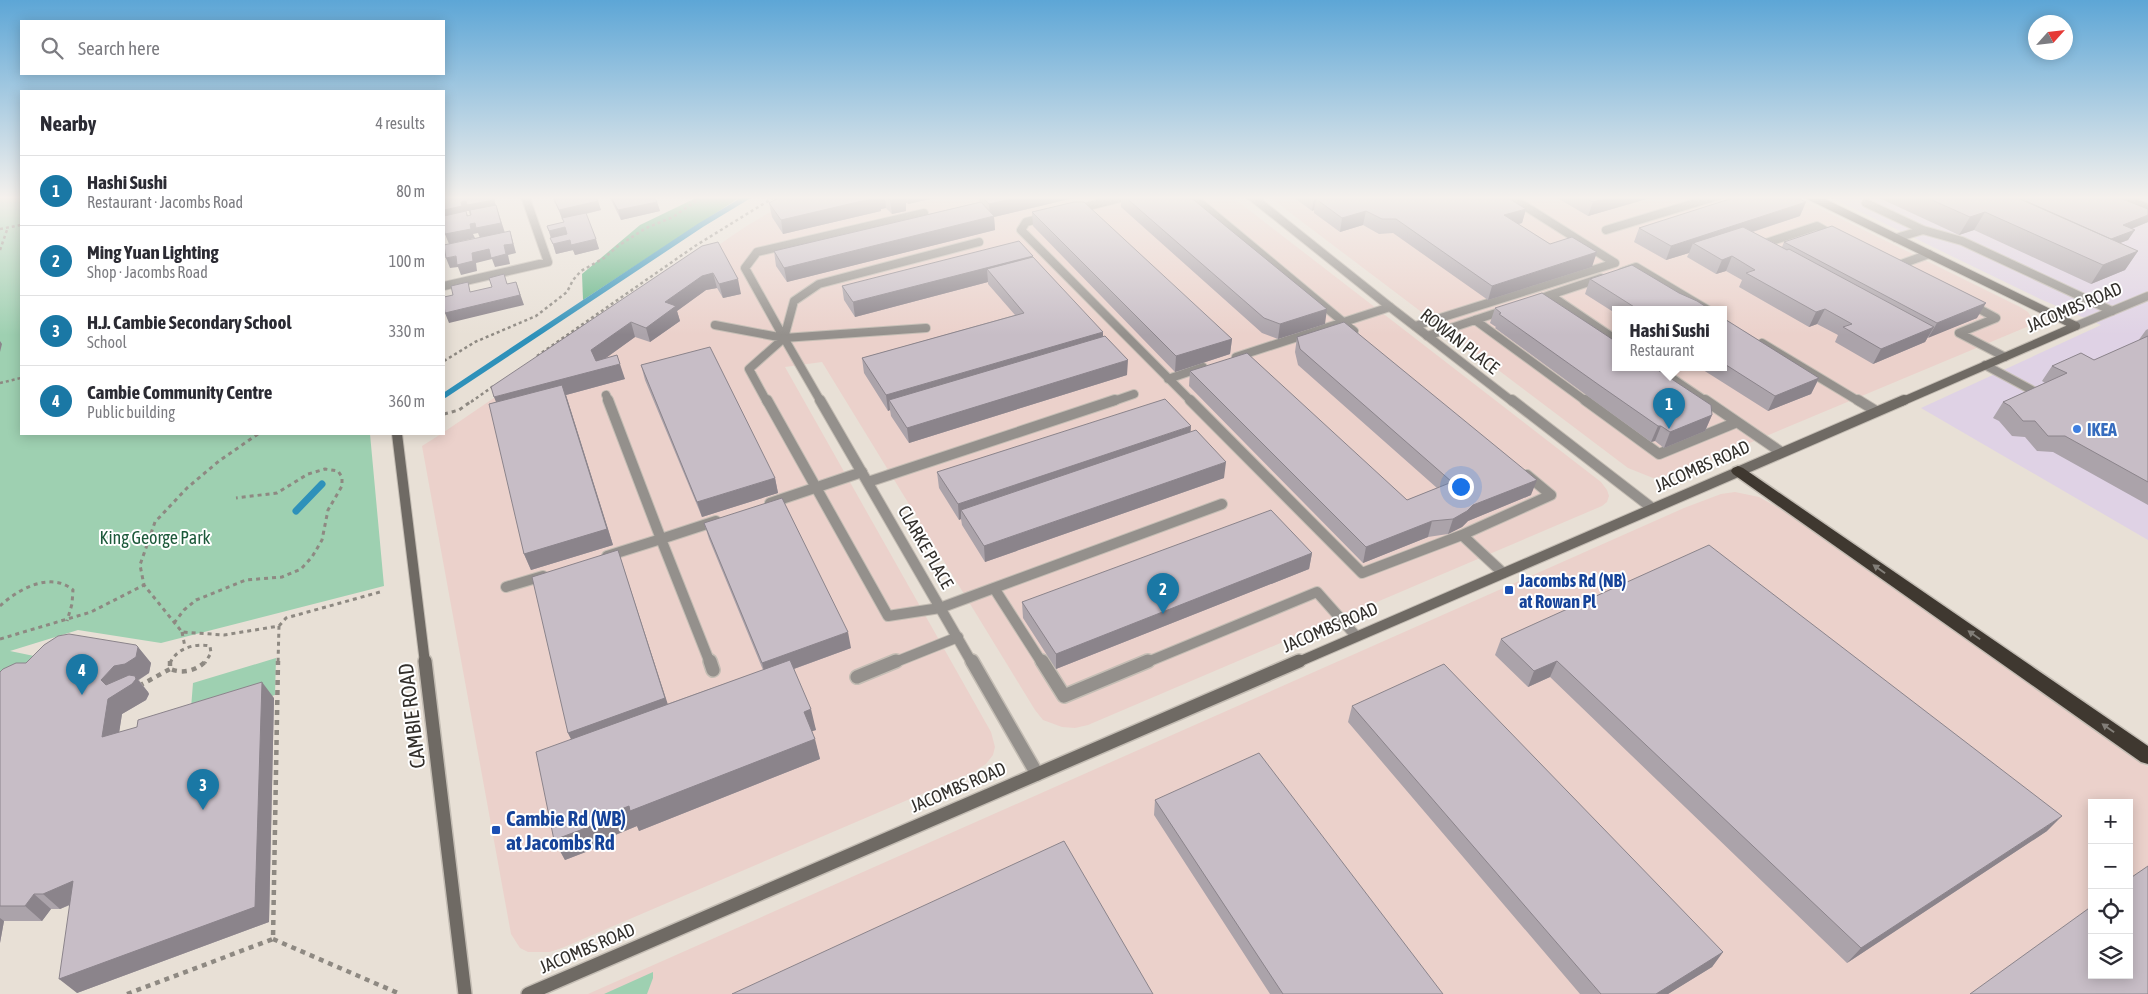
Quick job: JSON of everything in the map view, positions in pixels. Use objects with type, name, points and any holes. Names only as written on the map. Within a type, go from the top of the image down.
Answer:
[{"type":"highway","points":[[1738,471],[2148,756]]},
{"type":"street","points":[[445,286],[548,262],[541,242]]},
{"type":"street","name":"CLARKE PLACE","points":[[798,242],[757,252],[745,268],[1037,774]]},
{"type":"street","points":[[978,242],[818,284],[794,301],[784,338],[749,369],[888,616],[940,608],[1222,504]]},
{"type":"street","points":[[1033,242],[1362,573],[1462,535],[1551,495],[1520,470]]},
{"type":"street","points":[[1248,242],[1359,335]]},
{"type":"street","name":"ROWAN PLACE","points":[[1309,242],[1427,336],[1652,508]]},
{"type":"street","points":[[1415,326],[1615,262],[1584,242]]},
{"type":"street","points":[[1763,244],[1768,242]]},
{"type":"street","points":[[1905,242],[2076,326]]},
{"type":"street","points":[[1965,242],[2112,311]]},
{"type":"street","points":[[1896,266],[1929,254]]},
{"type":"street","points":[[1887,262],[1904,271]]},
{"type":"street","points":[[1531,301],[1636,267],[1701,306]]},
{"type":"street","points":[[1550,295],[1612,337]]},
{"type":"street","name":"JACOMBS ROAD","points":[[528,994],[1876,411],[2148,296]]},
{"type":"street","points":[[1963,300],[1996,318],[1959,333],[2005,357]]},
{"type":"street","points":[[1223,361],[1390,307]]},
{"type":"street","points":[[1427,336],[1512,308]]},
{"type":"street","points":[[1474,320],[1659,454],[1737,422]]},
{"type":"street","points":[[715,325],[784,338],[926,328]]},
{"type":"street","points":[[1757,340],[1876,411]]},
{"type":"street","points":[[1168,379],[1214,364]]},
{"type":"street","points":[[1985,365],[2042,395]]},
{"type":"street","points":[[1661,371],[1781,452]]},
{"type":"street","points":[[761,506],[816,487],[865,477],[1134,394]]},
{"type":"street","points":[[606,395],[713,670]]},
{"type":"street","name":"CAMBIE ROAD","points":[[397,435],[465,994]]},
{"type":"street","points":[[597,559],[725,518]]},
{"type":"street","points":[[1462,535],[1504,573]]},
{"type":"street","points":[[506,587],[552,573]]},
{"type":"street","points":[[994,588],[1064,696],[1317,592],[1356,636]]},
{"type":"street","points":[[857,676],[958,637]]},
{"type":"path","points":[[445,360],[475,342],[536,316],[567,292],[573,280],[581,272],[604,258],[624,242]]},
{"type":"path","points":[[531,360],[701,242]]},
{"type":"path","points":[[0,383],[20,378]]},
{"type":"path","points":[[445,414],[459,410],[499,382]]},
{"type":"path","points":[[185,647],[182,632],[144,585],[140,564],[155,522],[219,461],[257,435]]},
{"type":"path","points":[[174,623],[184,610],[196,600],[246,580],[282,577],[301,569],[312,557],[322,540],[328,510],[342,486],[342,477],[338,471],[325,469],[308,474],[277,493],[236,498]]},
{"type":"path","points":[[0,606],[13,596],[35,586],[46,582],[64,582],[73,590],[67,621]]},
{"type":"path","points":[[0,639],[89,614],[119,601],[144,585]]},
{"type":"path","points":[[182,632],[224,635],[279,626],[286,618],[380,592]]},
{"type":"path","points":[[273,939],[279,626]]},
{"type":"path","points":[[132,690],[170,669],[178,672],[190,670],[203,664],[210,655],[210,646],[200,644],[185,647],[173,656],[168,666],[170,669]]},
{"type":"path","points":[[127,994],[273,939],[400,994]]},
{"type":"shaded area","points":[[722,242],[1291,242],[1601,482],[1609,496],[1607,502],[1602,506],[1088,725],[1075,728],[1062,727],[1043,720],[1035,710],[822,362],[785,367],[991,732],[995,747],[993,755],[986,764],[973,772],[562,948],[550,952],[528,952],[520,948],[511,934],[422,446],[439,435],[445,435],[445,431]]},
{"type":"shaded area","points":[[1329,242],[1889,242],[2020,307],[2028,312],[2033,320],[2029,326],[1673,475],[1653,478],[1628,468]]},
{"type":"shaded area","points":[[1923,242],[2148,242],[2148,540],[1921,408],[2101,325],[2040,299]]},
{"type":"shaded area","points":[[1735,492],[1759,497],[1779,508],[2148,767],[2148,994],[588,994],[1684,508],[1721,494]]},
{"type":"green space","name":"King George Park","points":[[0,242],[20,242],[20,435],[370,435],[384,586],[161,643],[78,630],[10,651],[58,661],[0,705]]},
{"type":"green space","points":[[619,242],[671,242],[583,300],[582,274]]},
{"type":"green space","points":[[276,658],[275,695],[190,721],[193,683]]},
{"type":"green space","points":[[653,972],[653,978],[647,994],[604,994]]},
{"type":"building","points":[[456,242],[513,242],[513,244],[504,245],[506,254],[491,258],[489,249],[472,253],[473,261],[457,265],[456,256],[446,258],[445,245]]},
{"type":"building","points":[[718,242],[738,279],[719,284],[713,273],[702,276],[665,302],[676,306],[646,328],[631,322],[591,350],[596,361],[617,355],[620,364],[494,397],[491,387],[702,246]]},
{"type":"building","points":[[810,242],[887,242],[784,268],[774,251]]},
{"type":"building","points":[[1014,242],[1020,242],[1033,256],[853,302],[842,286]]},
{"type":"building","points":[[1062,242],[1128,242],[1232,339],[1176,356]]},
{"type":"building","points":[[1177,242],[1246,242],[1327,309],[1280,324],[1264,318]]},
{"type":"building","points":[[1430,242],[1547,242],[1550,244],[1581,242],[1597,252],[1492,286]]},
{"type":"building","points":[[1665,242],[1682,242],[1671,246]]},
{"type":"building","points":[[1772,242],[1787,250],[1789,249],[1934,327],[1881,349],[1843,327],[1852,324],[1825,309],[1816,312],[1746,273],[1755,270],[1732,256],[1722,260],[1693,243]]},
{"type":"building","points":[[1785,242],[1865,242],[1986,303],[1937,323]]},
{"type":"building","points":[[2053,242],[2118,242],[2138,251],[2103,265]]},
{"type":"building","points":[[1033,257],[1103,332],[886,395],[862,358],[1024,313],[987,269]]},
{"type":"building","points":[[1632,265],[1705,306],[1633,306],[1590,279]]},
{"type":"building","points":[[504,274],[507,284],[516,282],[520,295],[445,313],[445,297],[453,295],[451,286],[468,282],[470,292],[492,287],[489,278]]},
{"type":"building","points":[[1542,293],[1612,339],[1612,371],[1660,371],[1711,405],[1712,415],[1670,432],[1658,426],[1599,385],[1499,314],[1501,313],[1495,308]]},
{"type":"building","points":[[1727,320],[1819,378],[1775,396],[1727,366]]},
{"type":"building","points":[[1344,322],[1537,480],[1473,505],[1453,519],[1432,521],[1366,547],[1190,371],[1247,353],[1407,500],[1452,482],[1300,349],[1297,337]]},
{"type":"building","points":[[1105,336],[1128,360],[907,428],[889,400]]},
{"type":"building","name":"IKEA","points":[[2148,336],[2148,482],[2065,436],[2048,436],[2035,421],[2023,421],[2010,406],[2003,402],[2067,373],[2052,366],[2081,353],[2094,360]]},
{"type":"building","points":[[710,347],[775,478],[697,502],[641,365]]},
{"type":"building","points":[[562,385],[607,529],[524,554],[489,404]]},
{"type":"building","points":[[1165,399],[1191,426],[958,504],[937,472]]},
{"type":"building","points":[[1196,430],[1226,462],[984,546],[961,510]]},
{"type":"building","points":[[782,498],[848,632],[762,663],[704,523]]},
{"type":"building","points":[[1271,510],[1312,553],[1056,654],[1022,602]]},
{"type":"building","points":[[1709,545],[2062,816],[1861,948],[1557,661],[1534,671],[1501,639]]},
{"type":"building","points":[[618,550],[665,698],[568,733],[532,577]]},
{"type":"building","points":[[69,634],[136,645],[138,647],[136,657],[125,664],[114,666],[101,680],[106,685],[129,675],[135,676],[136,679],[132,684],[108,699],[102,737],[137,727],[138,720],[262,682],[255,907],[59,979],[73,881],[43,894],[34,894],[25,906],[0,906],[0,672],[16,663],[26,663],[44,645],[58,636]]},
{"type":"building","points":[[790,660],[811,709],[804,712],[815,739],[630,811],[629,806],[598,818],[599,823],[554,840],[536,752]]},
{"type":"building","points":[[1444,664],[1723,952],[1656,994],[1601,994],[1352,706]]},
{"type":"building","points":[[1259,753],[1443,994],[1283,994],[1155,800]]},
{"type":"building","points":[[1064,841],[1153,994],[732,994]]},
{"type":"building","points":[[2148,866],[2148,994],[1970,994],[2088,909],[2088,979],[2133,979],[2133,876]]},
{"type":"waterway","points":[[445,395],[675,242]]},
{"type":"waterway","points":[[296,511],[322,484]]},
{"type":"place","name":"Hashi Sushi","points":[[1669,429]]},
{"type":"place","name":"IKEA","points":[[2077,429]]},
{"type":"place","name":"Jacombs Rd (NB) at Rowan Pl","points":[[1509,590]]},
{"type":"place","name":"Ming Yuan Lighting","points":[[1163,614]]},
{"type":"place","name":"Cambie Community Centre","points":[[82,695]]},
{"type":"place","name":"H.J. Cambie Secondary School","points":[[203,810]]},
{"type":"place","name":"Cambie Rd (WB) at Jacombs Rd","points":[[496,830]]}]
